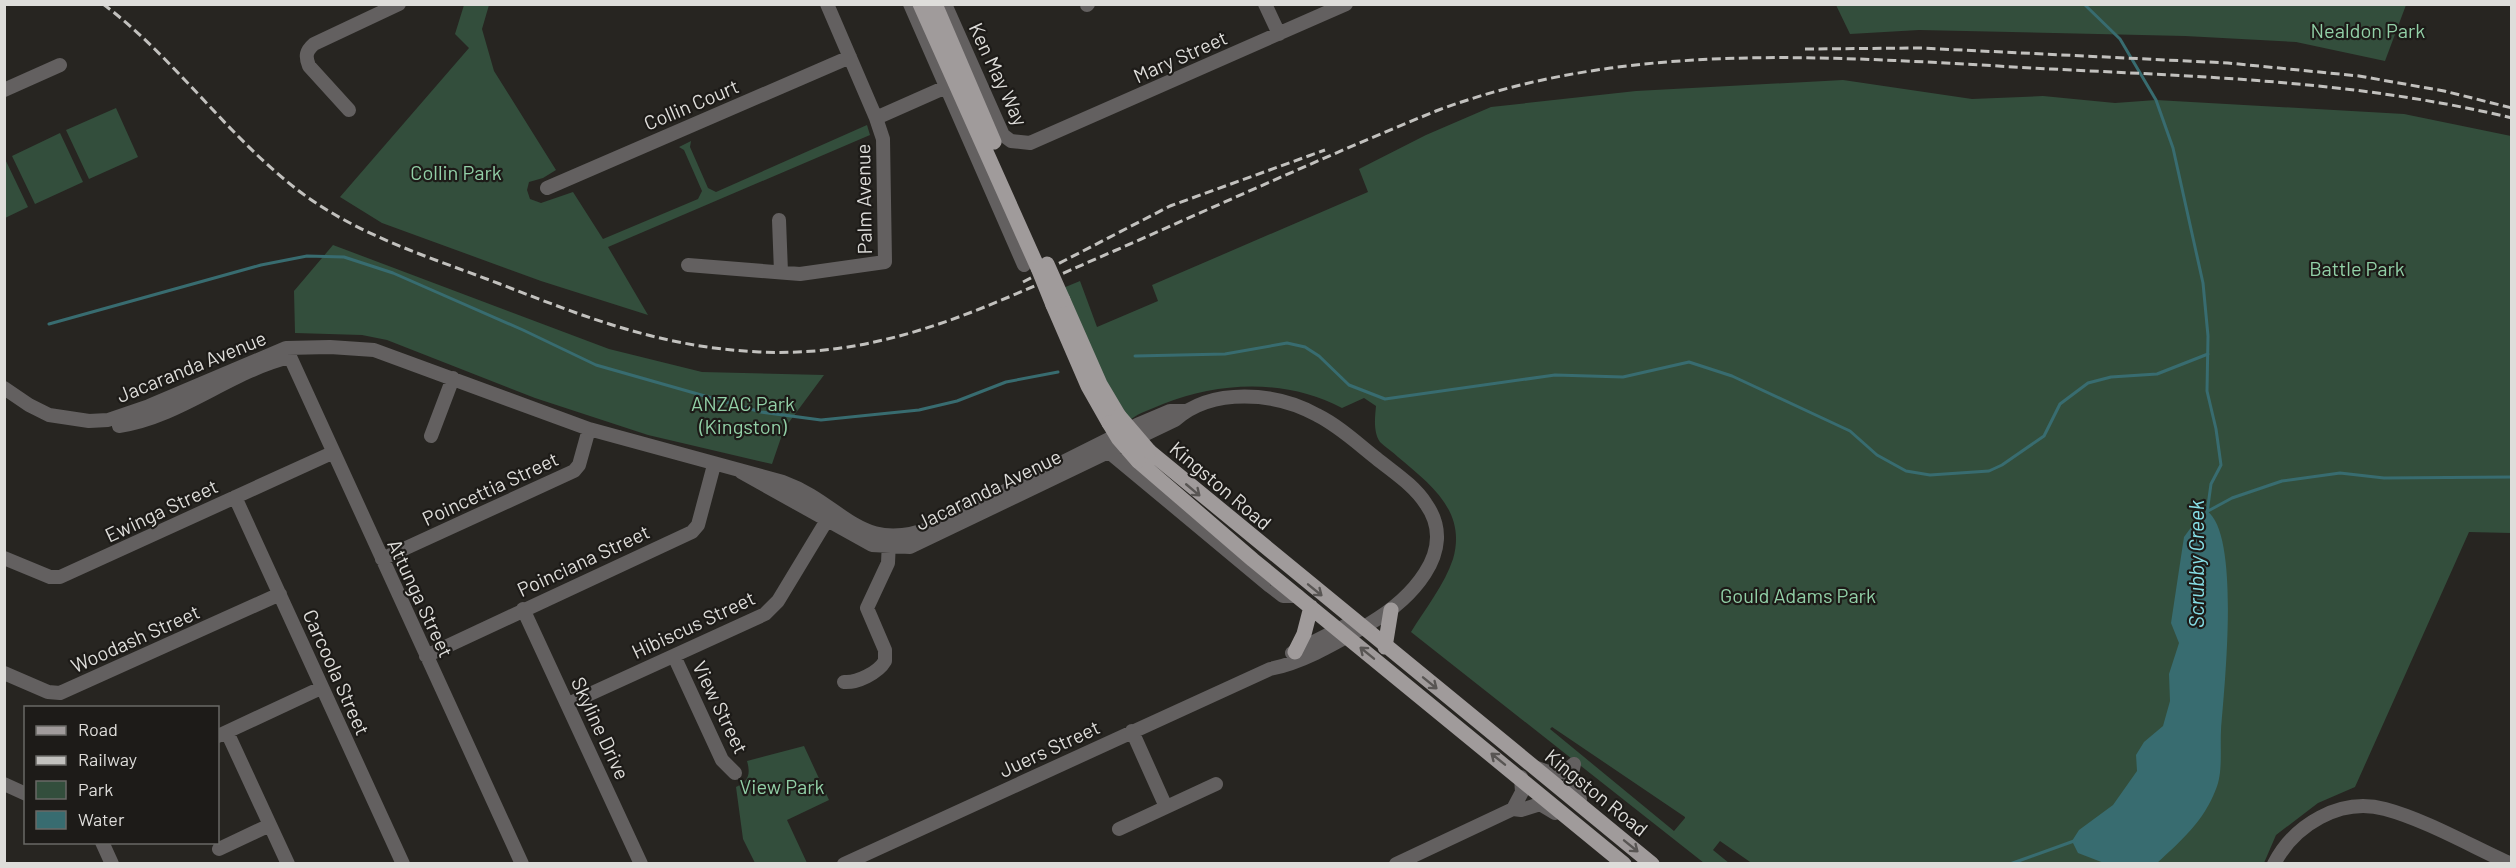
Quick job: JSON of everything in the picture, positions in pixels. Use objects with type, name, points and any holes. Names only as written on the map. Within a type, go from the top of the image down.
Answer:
[{"type":"main road","name":"Kingston Road","points":[[920,4],[1036,266],[1058,303],[1088,386],[1144,456],[1342,633],[1527,772],[1599,820],[1652,864]]},
{"type":"main road","name":"Kingston Road","points":[[935,4],[1036,266]]},
{"type":"main road","name":"Kingston Road","points":[[1144,456],[1385,646],[1527,772],[1575,824],[1624,864]]},
{"type":"main road","points":[[1295,652],[1305,634],[1311,607]]},
{"type":"main road","points":[[1385,646],[1391,610]]},
{"type":"street","points":[[349,110],[309,66],[306,58],[307,50],[314,44],[399,4]]},
{"type":"street","points":[[827,4],[876,118],[946,87]]},
{"type":"street","name":"Kingston Road","points":[[910,4],[946,87],[1036,266]]},
{"type":"street","name":"Ken May Way","points":[[945,4],[1003,135],[1011,141],[1029,143]]},
{"type":"street","points":[[1265,4],[1279,34]]},
{"type":"street","name":"Mary Street","points":[[1029,143],[1346,4]]},
{"type":"street","name":"Collin Court","points":[[543,190],[850,57]]},
{"type":"street","points":[[4,90],[60,65]]},
{"type":"street","name":"Palm Avenue","points":[[688,265],[800,274],[885,262],[883,139],[876,118]]},
{"type":"street","points":[[779,220],[781,272]]},
{"type":"street","name":"Jacaranda Avenue","points":[[4,388],[49,415],[89,421],[108,420],[287,353],[355,348],[374,350],[589,429],[741,472],[804,498],[890,543],[910,547],[927,541],[1175,420],[1185,411]]},
{"type":"street","name":"Jacaranda Avenue","points":[[4,400],[55,423],[97,428],[126,425],[151,417],[287,353]]},
{"type":"street","name":"Attunga Street","points":[[287,353],[522,864]]},
{"type":"street","points":[[431,436],[453,378]]},
{"type":"street","name":"Jacaranda Avenue","points":[[804,498],[827,520],[873,546],[890,543],[933,527],[1137,425],[1170,411],[1185,411],[1224,399],[1269,399],[1316,414],[1347,435],[1414,490],[1433,516],[1437,533],[1434,555],[1426,571],[1407,597],[1391,610],[1342,633]]},
{"type":"street","name":"Poincettia Street","points":[[382,559],[574,471],[579,465],[589,429]]},
{"type":"street","name":"Kingston Road","points":[[1109,452],[1283,596],[1298,596]]},
{"type":"street","name":"Ewinga Street","points":[[4,558],[50,578],[60,577],[332,453]]},
{"type":"street","name":"Poinciana Street","points":[[426,656],[692,532],[698,525],[714,465]]},
{"type":"street","name":"Carcoola Street","points":[[235,497],[403,864]]},
{"type":"street","name":"Hibiscus Street","points":[[568,704],[769,611],[778,601],[827,520]]},
{"type":"street","points":[[843,682],[858,680],[879,669],[885,661],[885,650],[867,608],[888,563],[890,543]]},
{"type":"street","name":"Jacaranda Avenue","points":[[1358,625],[1413,586]]},
{"type":"street","name":"Woodash Street","points":[[4,672],[48,692],[60,693],[280,594]]},
{"type":"street","name":"Skyline Drive","points":[[523,609],[641,864]]},
{"type":"street","name":"Juers Street","points":[[844,864],[1270,669],[1295,652],[1342,633]]},
{"type":"street","name":"Juers Street","points":[[1270,669],[1286,666],[1342,633]]},
{"type":"street","name":"View Street","points":[[674,656],[722,760],[735,774]]},
{"type":"street","points":[[288,864],[222,734],[321,688]]},
{"type":"street","points":[[1132,731],[1166,807]]},
{"type":"street","points":[[1513,809],[1522,792],[1527,772],[1563,774],[1574,764],[1569,787],[1599,820]]},
{"type":"street","points":[[4,784],[24,793]]},
{"type":"street","points":[[1119,829],[1216,784]]},
{"type":"street","points":[[1396,864],[1513,809],[1521,810],[1540,804],[1575,824]]},
{"type":"street","points":[[2274,864],[2288,843],[2302,828],[2324,815],[2345,808],[2384,808],[2511,864]]},
{"type":"street","points":[[219,849],[270,825]]},
{"type":"street","points":[[102,844],[112,864]]},
{"type":"green space","name":"Collin Park","points":[[464,5],[489,5],[482,29],[494,71],[556,170],[543,178],[529,182],[527,190],[530,199],[541,203],[573,192],[603,239],[698,199],[702,191],[684,150],[679,147],[691,141],[690,147],[708,188],[716,192],[867,125],[870,135],[608,247],[648,315],[541,281],[382,223],[340,197],[469,48],[455,34]]},
{"type":"green space","name":"Nealdon Park","points":[[1836,5],[2406,5],[2385,61],[2296,42],[2185,36],[1919,30],[1850,34]]},
{"type":"green space","points":[[1843,80],[1972,99],[2043,96],[2115,103],[2156,100],[2404,114],[2511,136],[2511,533],[2469,532],[2355,787],[2318,803],[2276,835],[2264,863],[1753,864],[1720,841],[1713,850],[1729,863],[1704,863],[1411,632],[1440,587],[1453,559],[1456,542],[1455,527],[1443,500],[1433,488],[1380,442],[1375,429],[1376,406],[1364,398],[1342,408],[1299,392],[1254,386],[1185,396],[1146,411],[1130,420],[1107,383],[1063,288],[1080,281],[1097,327],[1158,301],[1152,285],[1368,192],[1359,169],[1426,135],[1491,107],[1636,91]],"holes":[[[1552,727],[1685,817],[1674,831],[1550,729]]]},
{"type":"green space","points":[[116,108],[138,157],[89,179],[66,130]]},
{"type":"green space","points":[[60,133],[83,182],[35,204],[12,156]]},
{"type":"green space","points":[[5,159],[28,207],[4,218]]},
{"type":"green space","name":"ANZAC Park (Kingston)","points":[[333,245],[609,349],[702,372],[824,375],[784,429],[772,464],[648,435],[535,398],[387,340],[362,335],[295,333],[294,291]]},
{"type":"green space","name":"View Park","points":[[804,746],[829,800],[787,820],[807,863],[755,863],[743,839],[736,787],[748,777],[747,761]]},
{"type":"water","points":[[2207,511],[2217,526],[2224,550],[2227,580],[2227,649],[2218,783],[2198,821],[2157,863],[2104,863],[2078,853],[2072,841],[2079,830],[2113,805],[2137,771],[2136,755],[2144,742],[2163,726],[2170,701],[2169,674],[2179,643],[2171,623],[2184,537],[2201,514]]},
{"type":"waterway","name":"Scrubby Creek","points":[[2084,4],[2120,39],[2156,100],[2173,148],[2203,283],[2208,336],[2207,391],[2221,465],[2211,484],[2207,513]]},
{"type":"waterway","points":[[49,324],[261,265],[307,256],[344,257],[393,273],[596,365],[761,412],[821,420],[919,410],[957,401],[1006,382],[1058,372]]},
{"type":"waterway","points":[[1135,356],[1225,354],[1287,343],[1305,347],[1319,356],[1349,385],[1385,399],[1555,375],[1623,377],[1689,362],[1732,376],[1850,431],[1877,455],[1906,471],[1930,475],[1989,471],[2002,465],[2044,436],[2060,404],[2088,383],[2111,377],[2157,374],[2208,354]]},
{"type":"waterway","points":[[2208,511],[2232,498],[2282,481],[2340,473],[2384,478],[2512,477]]},
{"type":"waterway","name":"Scrubby Creek","points":[[2010,864],[2074,841]]},
{"type":"railway","points":[[103,4],[131,26],[230,128],[282,177],[310,199],[355,226],[427,257],[596,320],[658,338],[723,349],[759,352],[808,351],[854,346],[942,323],[1027,289],[1436,111],[1511,87],[1586,72],[1663,62],[1740,58],[1896,61],[2225,78],[2340,88],[2397,96],[2512,118]]},
{"type":"railway","points":[[1805,49],[1920,48],[2228,63],[2359,76],[2444,91],[2512,108]]},
{"type":"railway","points":[[1023,282],[1170,206],[1325,150]]},
{"type":"park label","name":"Battle Park","points":[[2357,268]]},
{"type":"park label","name":"Gould Adams Park","points":[[1798,595]]}]
